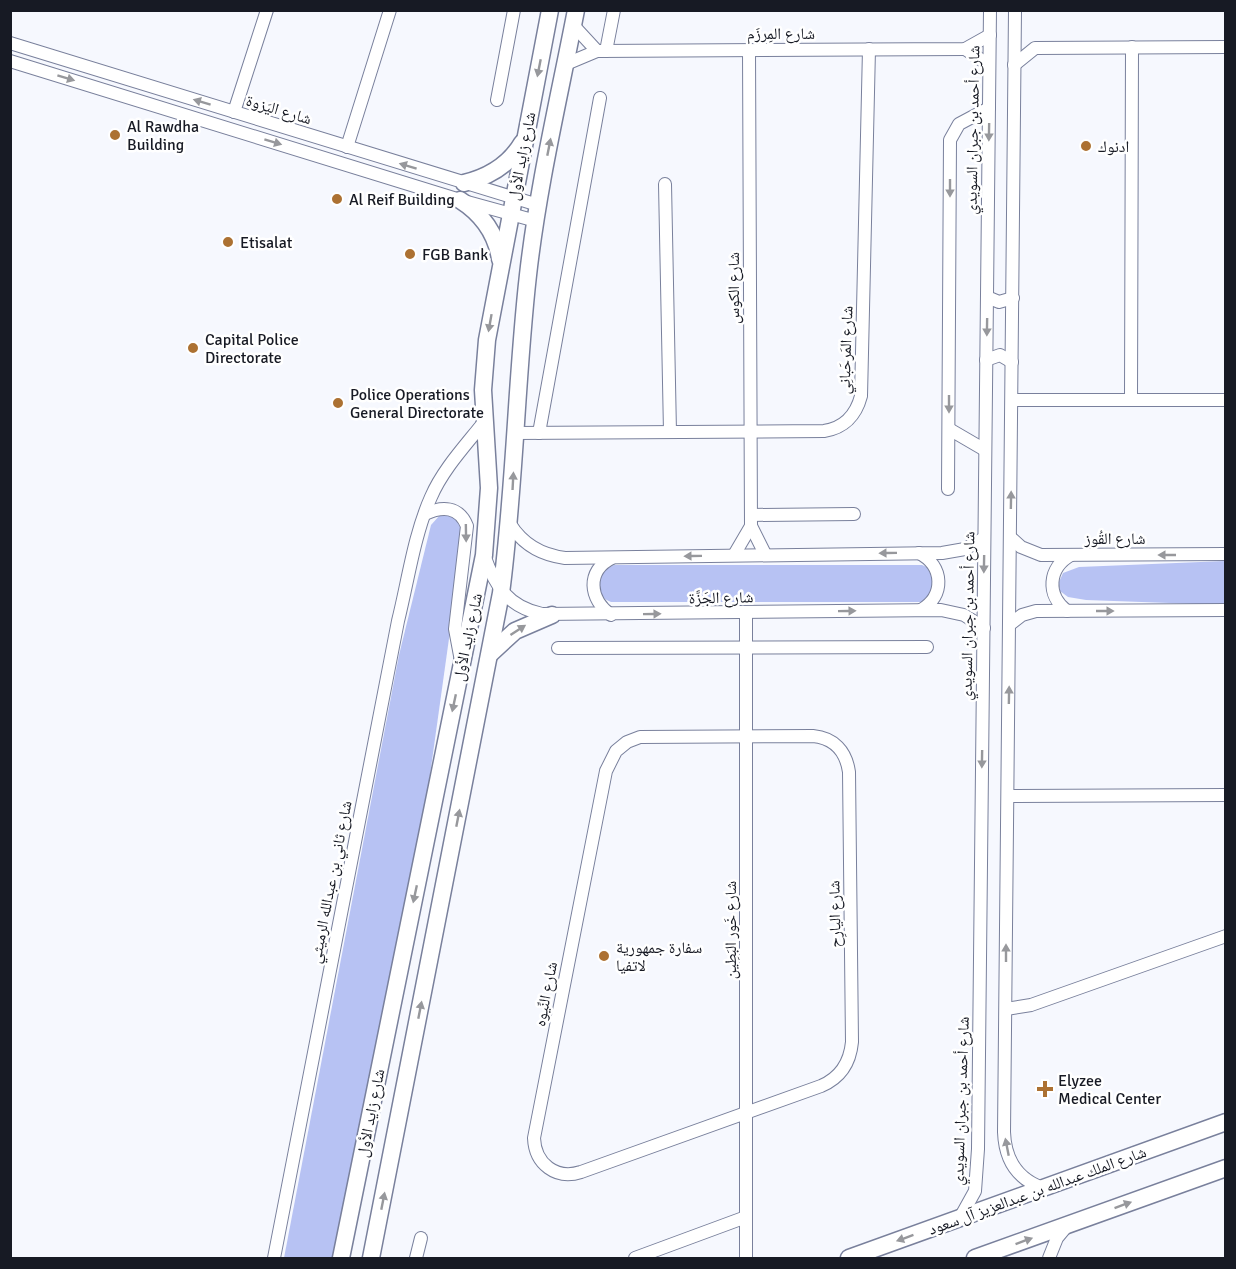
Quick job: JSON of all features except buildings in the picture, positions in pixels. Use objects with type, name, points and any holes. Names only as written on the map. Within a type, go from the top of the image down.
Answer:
[{"type":"main road","name":"شارع زايد الأول","points":[[341,1258],[484,555],[489,488],[483,390],[487,340],[550,10]]},
{"type":"main road","name":"شارع زايد الأول","points":[[371,1258],[501,593],[510,524],[523,326],[537,213],[575,18]]},
{"type":"main road","points":[[464,183],[484,177],[501,167],[515,153],[525,137]]},
{"type":"main road","points":[[460,200],[476,212],[488,226],[498,249],[501,266]]},
{"type":"main road","points":[[490,654],[515,631],[552,615]]},
{"type":"main road","name":"شارع الملك عبدالله بن عبدالعزيز آل سعود","points":[[849,1258],[1226,1122]]},
{"type":"main road","points":[[980,1258],[1226,1168]]},
{"type":"street","points":[[234,112],[267,10]]},
{"type":"street","points":[[347,147],[390,10]]},
{"type":"street","points":[[497,99],[514,10]]},
{"type":"street","points":[[602,51],[614,10]]},
{"type":"street","name":"شارع أحمد بن جبران السويدي","points":[[960,1218],[972,1198],[977,1176],[989,65],[993,12]]},
{"type":"street","points":[[1012,12],[1015,30],[1005,1147],[1012,1165],[1021,1177],[1043,1188]]},
{"type":"street","points":[[575,18],[602,51]]},
{"type":"street","points":[[1015,30],[1035,48]]},
{"type":"street","name":"شارع المِرزَم","points":[[566,64],[602,51],[965,49],[990,35]]},
{"type":"street","name":"شارع اليَزوة","points":[[10,43],[464,183],[512,206]]},
{"type":"street","points":[[1131,400],[1132,47]]},
{"type":"street","points":[[1014,65],[1035,48],[1226,47]]},
{"type":"street","name":"شارع المَرحَبانِي","points":[[515,433],[831,430],[850,418],[859,404],[869,49]]},
{"type":"street","points":[[965,49],[989,65]]},
{"type":"street","name":"شارع الكوس","points":[[749,50],[751,520],[765,554]]},
{"type":"street","name":"شارع اليَزوة","points":[[10,61],[460,200],[512,206],[537,213]]},
{"type":"street","points":[[538,433],[600,98]]},
{"type":"street","points":[[948,489],[950,140],[959,124],[989,108]]},
{"type":"street","points":[[665,184],[670,432]]},
{"type":"street","points":[[987,297],[999,302],[1013,298]]},
{"type":"street","points":[[986,360],[1000,355],[1012,362]]},
{"type":"street","points":[[1012,400],[1226,400]]},
{"type":"street","name":"شارع ثاني بن عبدالله الرميثي","points":[[274,1258],[398,621],[425,514],[439,481],[484,422]]},
{"type":"street","points":[[949,429],[986,450]]},
{"type":"street","points":[[425,514],[437,509],[448,508],[462,516],[467,526],[455,629],[462,663]]},
{"type":"street","points":[[734,555],[751,520],[854,514]]},
{"type":"street","points":[[510,524],[527,544],[544,554],[566,558],[919,553],[957,551],[984,538]]},
{"type":"street","name":"شارع القُوز","points":[[1010,537],[1021,547],[1034,553],[1071,555],[1226,554]]},
{"type":"street","points":[[919,553],[930,560],[939,578],[935,597],[921,610]]},
{"type":"street","points":[[484,555],[501,593]]},
{"type":"street","points":[[1067,611],[1055,597],[1052,579],[1060,562],[1071,555]]},
{"type":"street","points":[[611,615],[597,601],[593,582],[598,569],[613,557]]},
{"type":"street","name":"شارع الجَزَّة","points":[[501,593],[524,609],[552,615],[921,610],[956,612],[984,628]]},
{"type":"street","points":[[1009,625],[1029,612],[1226,610]]},
{"type":"street","name":"شارع خَور البَطِين","points":[[746,613],[746,1253],[754,1258]]},
{"type":"street","points":[[558,648],[927,646]]},
{"type":"street","name":"شارع النِّيوه","points":[[746,738],[640,737],[621,746],[611,757],[606,771],[534,1145],[538,1158],[548,1168],[560,1174],[574,1174],[746,1114]]},
{"type":"street","name":"شارع اليارِح","points":[[746,738],[821,737],[836,744],[845,757],[849,772],[852,1042],[847,1063],[833,1079],[746,1114]]},
{"type":"street","points":[[1008,796],[1226,795]]},
{"type":"street","points":[[1006,1009],[1031,1005],[1226,936]]},
{"type":"street","points":[[635,1258],[746,1217]]},
{"type":"street","points":[[1049,1258],[1057,1238],[1068,1225]]},
{"type":"street","points":[[416,1258],[420,1238]]},
{"type":"shaded area","points":[[440,515],[455,518],[464,531],[423,825],[332,1258],[284,1258],[399,655],[431,525]]},
{"type":"shaded area","points":[[1225,561],[1225,605],[1086,600],[1068,597],[1060,591],[1059,582],[1063,573],[1079,567]]},
{"type":"shaded area","points":[[614,565],[922,565],[931,569],[938,585],[924,602],[611,602],[600,594],[598,583],[603,573]]},
{"type":"place","name":"Al Rawdha Building","points":[[115,135]]},
{"type":"place","name":"ادنوك","points":[[1086,146]]},
{"type":"place","name":"Al Reif Building","points":[[337,199]]},
{"type":"place","name":"Etisalat","points":[[228,242]]},
{"type":"place","name":"FGB Bank","points":[[410,254]]},
{"type":"place","name":"Capital Police Directorate","points":[[193,348]]},
{"type":"place","name":"Police Operations General Directorate","points":[[338,403]]},
{"type":"place","name":"سفارة جمهورية لاتفيا","points":[[604,956]]},
{"type":"place","name":"Elyzee Medical Center","points":[[1045,1089]]}]
